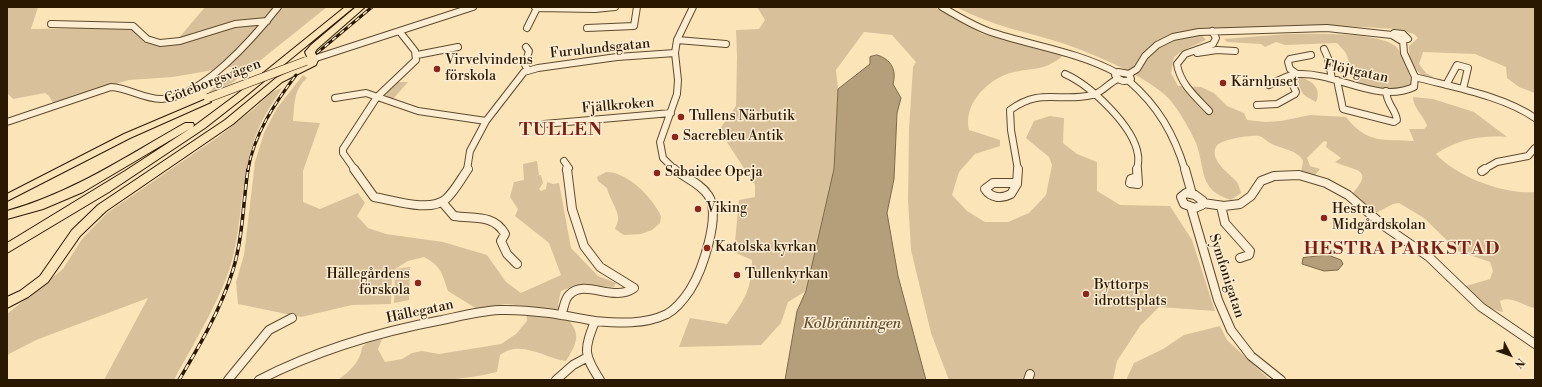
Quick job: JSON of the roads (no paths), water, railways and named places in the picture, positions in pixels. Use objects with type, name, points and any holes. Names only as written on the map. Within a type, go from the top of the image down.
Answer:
[{"type":"highway","points":[[7,241],[152,151],[192,124],[279,57],[340,7]]},
{"type":"highway","points":[[7,249],[134,171],[201,125],[285,61],[350,7]]},
{"type":"highway","points":[[7,303],[24,294],[44,279],[76,233],[102,208],[229,122],[279,80],[309,62],[311,49],[361,7]]},
{"type":"highway","points":[[7,215],[39,206],[79,189],[192,124]]},
{"type":"main road","name":"Göteborgsvägen","points":[[207,100],[309,62]]},
{"type":"main road","name":"Göteborgsvägen","points":[[7,194],[132,130],[309,62]]},
{"type":"main road","name":"Göteborgsvägen","points":[[7,191],[30,183]]},
{"type":"main road","name":"Göteborgsvägen","points":[[7,198],[30,183]]},
{"type":"main road","name":"Göteborgsvägen","points":[[7,202],[30,183]]},
{"type":"street","points":[[7,122],[111,88],[126,88],[156,99],[167,99],[180,95],[230,62],[258,34],[278,7]]},
{"type":"street","name":"Göteborgsvägen","points":[[309,62],[415,25],[473,7]]},
{"type":"street","points":[[527,28],[536,7],[595,9],[615,7]]},
{"type":"street","points":[[587,28],[634,26],[637,7]]},
{"type":"street","points":[[942,7],[968,23],[985,30],[1078,54],[1094,60],[1118,76]]},
{"type":"street","name":"Hällegatan","points":[[259,380],[301,359],[349,342],[425,323],[505,310],[594,321],[638,323],[652,321],[673,311],[688,296],[705,255],[713,221],[712,202],[703,190],[670,165],[662,156],[661,143],[677,95],[679,82],[675,53],[677,40],[692,8]]},
{"type":"street","points":[[51,24],[73,24],[103,27],[133,26],[152,42],[162,43],[188,39],[229,25],[267,21]]},
{"type":"street","name":"Göteborgsvägen","points":[[309,62],[400,32],[415,25]]},
{"type":"street","name":"Flöjtgatan","points":[[1212,31],[1327,28],[1392,35],[1403,40],[1404,52],[1415,78],[1415,85],[1408,91],[1386,91],[1312,75],[1297,74],[1269,85]]},
{"type":"street","points":[[1129,77],[1139,68],[1145,56],[1161,43],[1185,34],[1212,31],[1216,38],[1213,44],[1191,52],[1180,58],[1177,64],[1177,70],[1183,81],[1209,111]]},
{"type":"street","points":[[400,32],[417,55]]},
{"type":"street","points":[[677,40],[726,44]]},
{"type":"street","points":[[417,55],[458,47]]},
{"type":"street","points":[[417,55],[414,62],[377,97],[343,149],[344,157],[374,197],[425,206],[442,202],[450,194],[468,169],[470,152],[486,121],[519,76],[528,70],[524,65],[529,51],[526,47]]},
{"type":"street","points":[[1324,49],[1343,109],[1394,122],[1397,120],[1397,116],[1387,101],[1386,91]]},
{"type":"street","points":[[1191,52],[1197,54],[1217,50],[1235,51]]},
{"type":"street","name":"Furulundsgatan","points":[[528,70],[617,57],[675,53]]},
{"type":"street","points":[[1297,74],[1290,69],[1288,62],[1290,59],[1311,55]]},
{"type":"street","points":[[1446,85],[1454,68],[1457,65],[1461,65],[1468,68],[1463,89]]},
{"type":"street","points":[[1017,183],[1018,159],[1010,128],[1010,110],[1028,98],[1045,95],[1096,95],[1124,72],[1148,97],[1165,119],[1181,154],[1192,194],[1200,198],[1203,203],[1221,206],[1234,205],[1243,202],[1251,196],[1261,181],[1274,176],[1299,175],[1326,183],[1348,195],[1384,226],[1429,257],[1481,306],[1535,344]]},
{"type":"street","points":[[1065,74],[1096,95],[1115,115],[1134,143],[1138,153],[1137,177]]},
{"type":"street","points":[[1257,105],[1265,106],[1275,104],[1295,94],[1296,92],[1291,81],[1286,78]]},
{"type":"street","points":[[1415,78],[1463,89],[1525,111],[1535,117]]},
{"type":"street","points":[[335,98],[359,93],[377,97],[418,111],[486,121]]},
{"type":"street","name":"Fjällkroken","points":[[544,124],[671,113]]},
{"type":"street","points":[[1482,171],[1498,162],[1528,156],[1532,154],[1535,148]]},
{"type":"street","points":[[562,316],[568,297],[575,291],[585,289],[624,294],[634,288],[632,285],[618,279],[594,261],[576,232],[566,170],[569,168],[564,161]]},
{"type":"street","name":"Symfonigatan","points":[[1192,194],[1184,194],[1180,197],[1182,203],[1191,208],[1217,299],[1226,323],[1256,360],[1281,380]]},
{"type":"street","points":[[442,202],[454,216],[478,216],[496,221],[505,234],[500,241],[503,248],[510,258],[517,264]]},
{"type":"street","points":[[1191,208],[1200,207],[1203,203]]},
{"type":"street","points":[[1221,206],[1225,224],[1250,251],[1249,256],[1240,258]]},
{"type":"street","points":[[228,380],[268,330],[292,318]]},
{"type":"street","points":[[594,321],[585,344],[586,358],[600,380]]},
{"type":"street","points":[[556,380],[573,365],[586,358]]},
{"type":"water","name":"Kolbränningen","points":[[877,55],[886,59],[892,66],[894,74],[893,84],[901,98],[897,113],[894,179],[887,213],[898,276],[926,380],[785,380],[797,311],[806,291],[834,169],[838,89],[870,64],[870,57]]},
{"type":"water","points":[[1328,255],[1341,260],[1343,264],[1338,270],[1324,271],[1302,264],[1303,258]]},
{"type":"railway","points":[[317,53],[372,7]]},
{"type":"railway","points":[[248,170],[255,144],[266,120],[296,75]]},
{"type":"railway","points":[[179,380],[216,313],[233,270],[241,233],[248,169]]},
{"type":"place","name":"Virvelvindens förskola","points":[[437,69]]},
{"type":"place","name":"Kärnhuset","points":[[1223,83]]},
{"type":"place","name":"Tullens Närbutik","points":[[681,117]]},
{"type":"place","name":"Sacrebleu Antik","points":[[675,137]]},
{"type":"place","name":"Sabaidee Opeja","points":[[657,173]]},
{"type":"place","name":"Viking","points":[[698,209]]},
{"type":"place","name":"Hestra Midgårdskolan","points":[[1324,218]]},
{"type":"place","name":"Katolska kyrkan","points":[[707,248]]},
{"type":"place","name":"Tullenkyrkan","points":[[737,275]]},
{"type":"place","name":"Hällegårdens förskola","points":[[418,283]]},
{"type":"place","name":"Byttorps idrottsplats","points":[[1086,294]]},
{"type":"district","name":"TULLEN","points":[[561,131]]},
{"type":"district","name":"HESTRA PARKSTAD","points":[[1402,250]]}]
